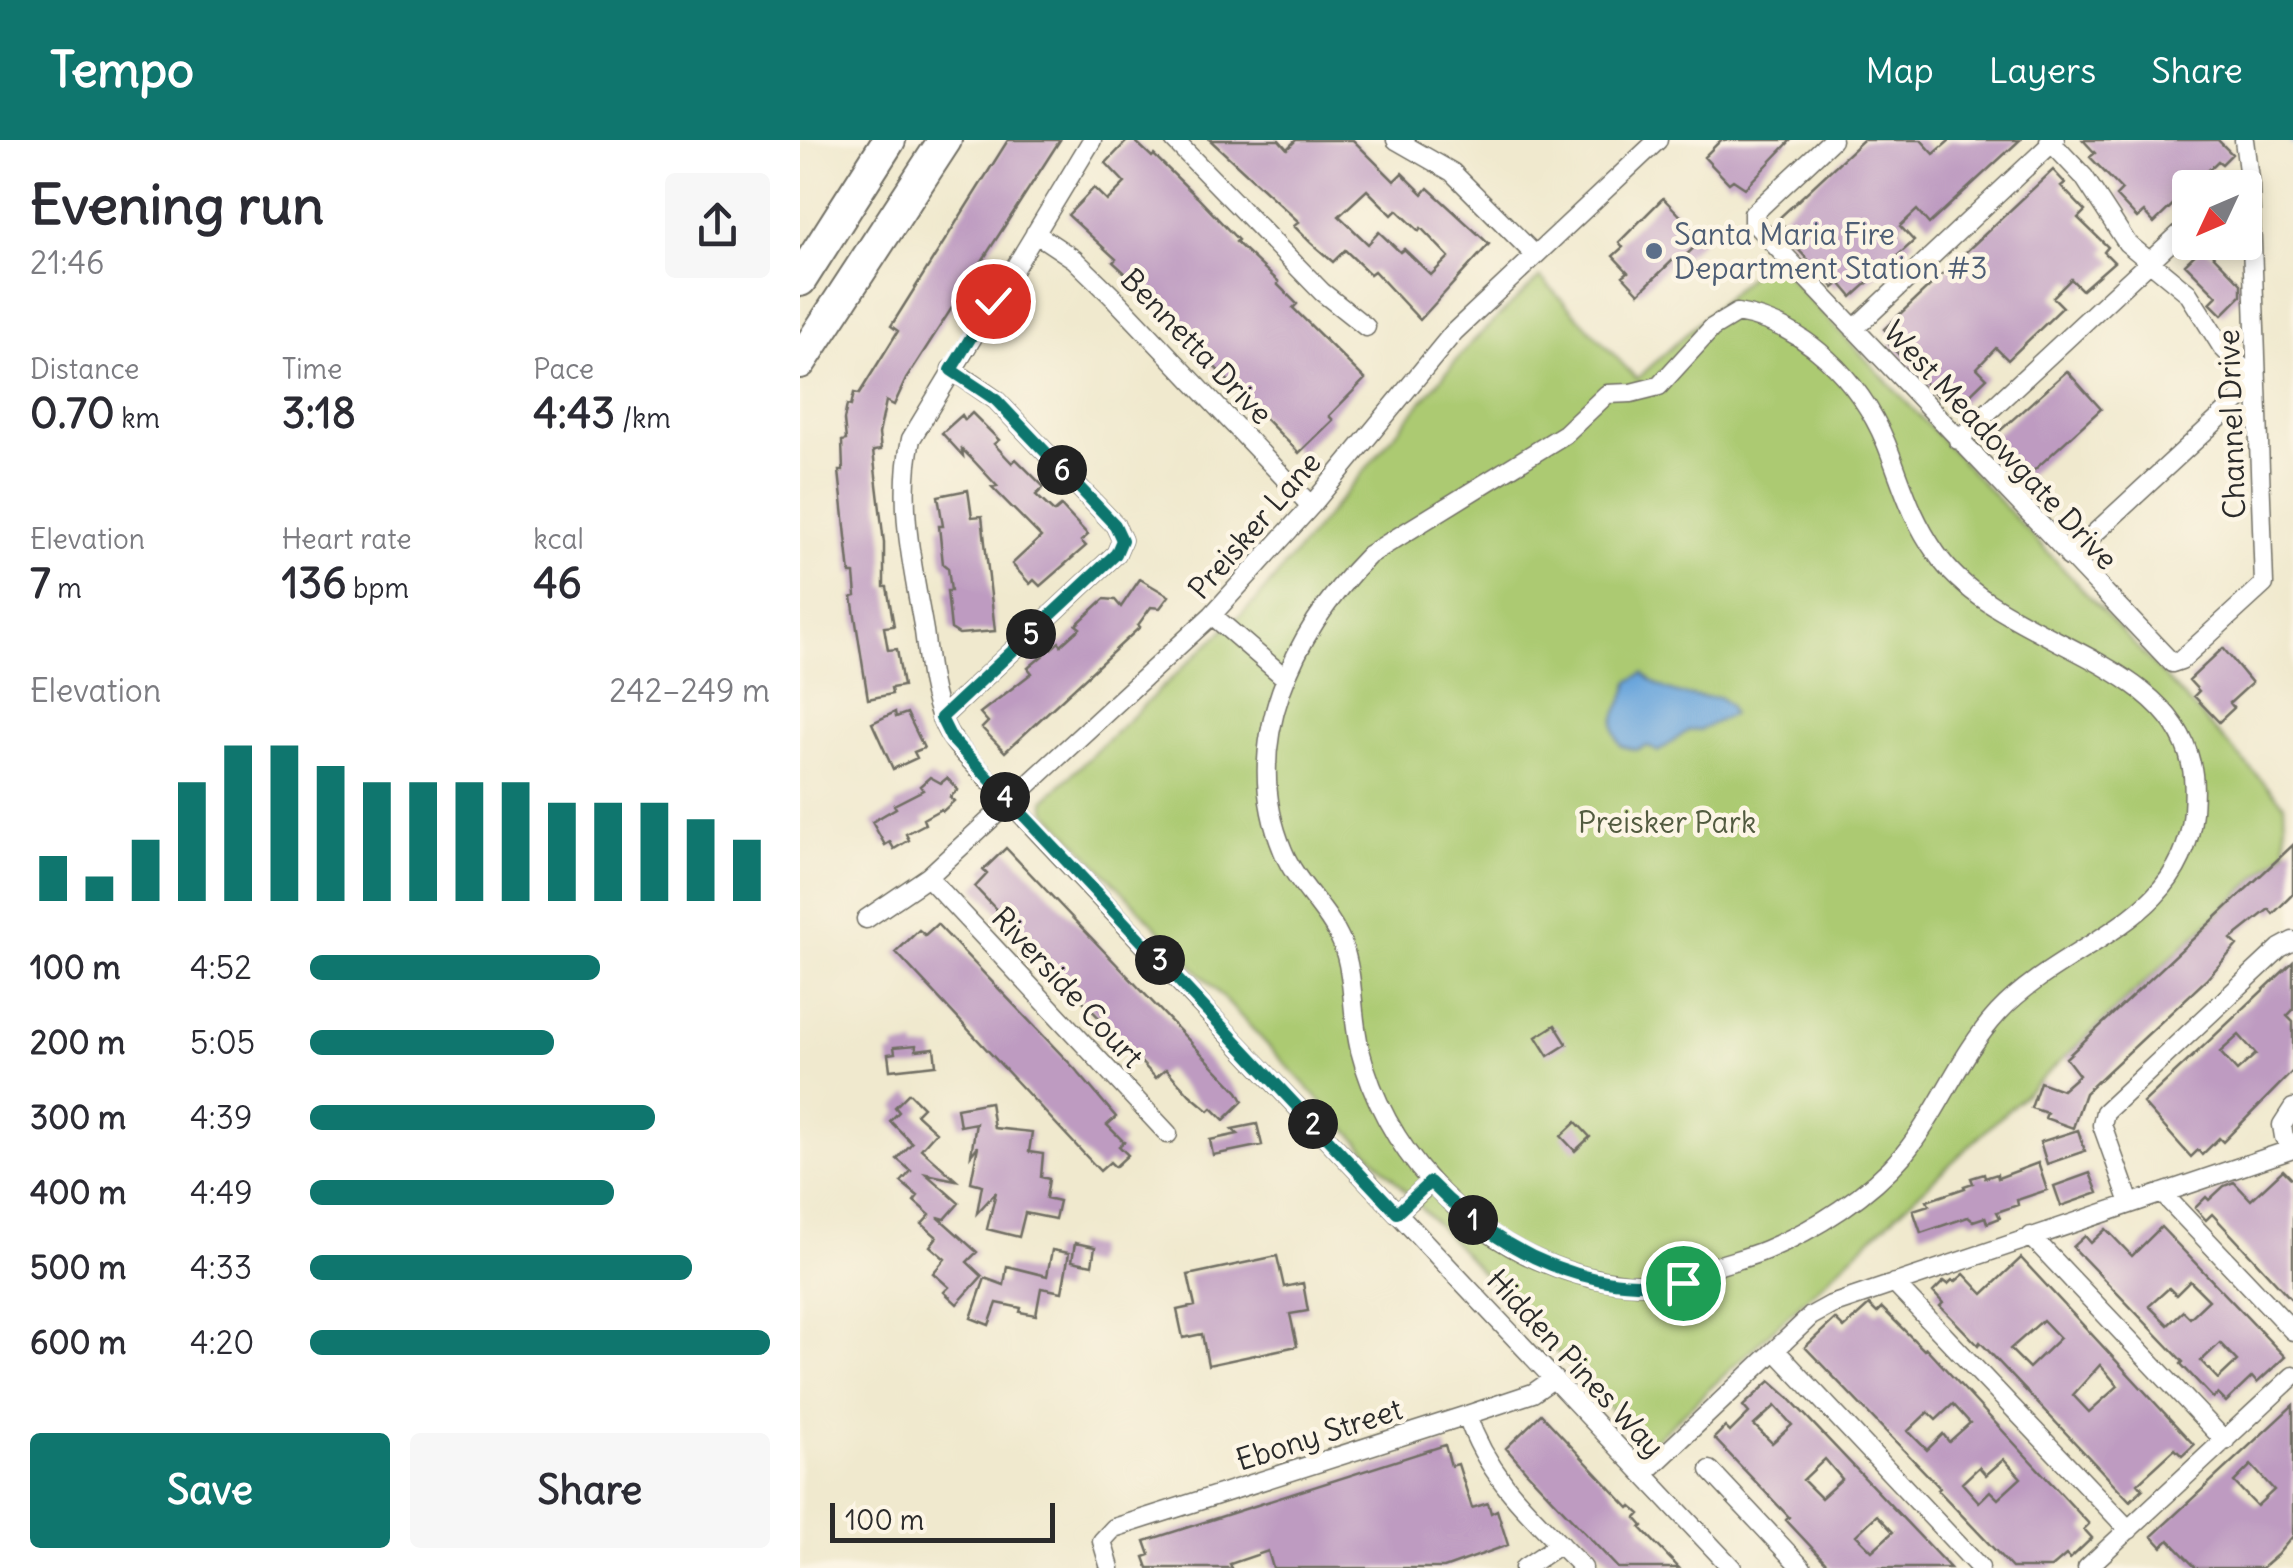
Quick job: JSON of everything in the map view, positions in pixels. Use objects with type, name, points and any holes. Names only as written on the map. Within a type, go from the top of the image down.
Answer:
[{"type":"highway","points":[[849,204],[880,140]]},
{"type":"highway","points":[[800,280],[889,140]]},
{"type":"highway","points":[[800,362],[945,140]]},
{"type":"street","points":[[951,370],[996,400],[1115,525],[1122,540],[1116,554],[941,718],[907,528],[905,466],[911,439],[951,370],[1092,140]]},
{"type":"street","points":[[1174,140],[1322,292],[1366,327]]},
{"type":"street","points":[[1396,140],[1452,172],[1534,254]]},
{"type":"street","name":"Preisker Lane","points":[[866,919],[928,877],[1212,615],[1254,573],[1454,332],[1658,140]]},
{"type":"street","name":"West Meadowgate Drive","points":[[1832,140],[1751,218],[2172,663]]},
{"type":"street","name":"Channel Drive","points":[[2244,140],[2246,170]]},
{"type":"street","points":[[1854,329],[2052,141],[2084,177],[2126,243],[2188,293],[2222,347],[2257,383],[2069,556]]},
{"type":"street","name":"Bennetta Drive","points":[[1035,233],[1074,259],[1112,296],[1311,506]]},
{"type":"street","points":[[1958,440],[2172,240]]},
{"type":"street","name":"Channel Drive","points":[[2172,663],[2181,660],[2264,584],[2251,260]]},
{"type":"street","points":[[1737,314],[1757,317],[1793,332],[1825,357],[1856,390],[1888,446],[1914,521],[1945,567],[2002,612],[2125,678],[2148,695],[2179,730],[2191,762],[2195,794],[2186,853],[2157,896],[2119,926],[2047,970],[2000,1011],[1969,1051],[1930,1119],[1864,1196],[1769,1249],[1706,1270],[1683,1283],[1599,1280],[1552,1266],[1501,1239],[1456,1207],[1403,1147],[1369,1084],[1358,1042],[1349,960],[1334,923],[1284,855],[1271,813],[1268,767],[1274,710],[1284,678],[1297,648],[1342,582],[1370,555],[1565,434],[1607,394],[1659,386],[1712,328],[1737,314]]},
{"type":"street","points":[[1212,615],[1284,678]]},
{"type":"street","name":"Hidden Pines Way","points":[[941,718],[951,738],[1010,803],[1732,1568]]},
{"type":"street","name":"Riverside Court","points":[[928,877],[1168,1134]]},
{"type":"street","points":[[2130,1203],[2102,1125],[2105,1112],[2293,940]]},
{"type":"street","points":[[1644,1474],[1811,1316],[1831,1304],[2293,1147],[2284,1137],[2282,1124],[2293,1108]]},
{"type":"street","points":[[1397,1213],[1430,1182]]},
{"type":"street","points":[[2162,1193],[2293,1331]]},
{"type":"street","points":[[2031,1236],[2225,1441]]},
{"type":"street","points":[[1894,1283],[2129,1530]]},
{"type":"street","points":[[1775,1350],[1980,1568]]},
{"type":"street","points":[[2087,1568],[2293,1376]]},
{"type":"street","name":"Ebony Street","points":[[1110,1568],[1102,1541],[1114,1528],[1533,1393],[1554,1379]]},
{"type":"street","points":[[1467,1415],[1491,1470],[1583,1568]]},
{"type":"street","points":[[1710,1470],[1802,1568]]},
{"type":"street","points":[[1524,1568],[1560,1544]]},
{"type":"green space","name":"Preisker Park","points":[[1770,257],[2284,804],[2286,850],[1657,1438],[1646,1441],[1638,1438],[1046,810],[1044,801],[1256,601],[1470,344],[1540,277],[1637,379]]},
{"type":"water","points":[[1643,673],[1659,686],[1678,693],[1719,697],[1729,705],[1732,714],[1700,730],[1689,730],[1658,752],[1648,746],[1636,750],[1621,746],[1614,720],[1629,682]]},
{"type":"building","points":[[1008,140],[1060,140],[906,379],[894,405],[886,401],[879,434],[881,450],[873,451],[884,543],[884,587],[894,626],[884,627],[888,650],[897,649],[903,686],[891,688],[892,694],[868,699],[852,597],[856,596],[854,574],[850,574],[839,471],[843,471],[847,405],[851,406],[854,393],[859,394],[898,331],[891,326]]},
{"type":"building","points":[[1128,140],[1154,155],[1197,197],[1236,242],[1279,282],[1297,304],[1293,308],[1365,379],[1329,416],[1333,420],[1299,453],[1198,350],[1159,304],[1113,262],[1116,259],[1068,215],[1094,188],[1107,201],[1125,183],[1106,163]]},
{"type":"building","points":[[1210,140],[1279,140],[1287,149],[1296,140],[1353,140],[1394,181],[1402,173],[1423,194],[1428,188],[1489,244],[1420,320],[1374,271],[1370,274],[1345,250],[1333,262],[1294,226],[1299,222]],"holes":[[[1367,190],[1392,215],[1397,210],[1449,257],[1431,275],[1379,232],[1368,244],[1339,216]]]},
{"type":"building","points":[[1721,140],[1791,140],[1745,188],[1733,180],[1729,183],[1704,157]]},
{"type":"building","points":[[1863,140],[1921,140],[1934,154],[1950,140],[2020,140],[1929,224],[1917,210],[1900,226],[1914,241],[1852,297],[1840,283],[1834,288],[1784,234],[1788,231],[1778,219]]},
{"type":"building","points":[[2083,140],[2218,140],[2232,154],[2209,170],[2172,170],[2172,206],[2154,223],[2144,212],[2137,218],[2116,196],[2122,190],[2090,157],[2095,153]]},
{"type":"building","points":[[2053,170],[2065,183],[2061,186],[2085,211],[2078,218],[2108,247],[2104,252],[2114,262],[2082,290],[2071,279],[2053,297],[2063,307],[2008,360],[1996,348],[1977,368],[1987,378],[1957,407],[1946,394],[1940,399],[1889,344],[1894,339],[1884,329]]},
{"type":"building","points":[[1663,198],[1703,239],[1679,262],[1675,258],[1639,293],[1623,276],[1628,272],[1613,256],[1623,247],[1619,242]]},
{"type":"building","points":[[2189,260],[2218,260],[2241,284],[2241,296],[2222,315],[2210,303],[2217,296],[2185,264]]},
{"type":"building","points":[[2067,371],[2101,409],[2020,483],[1985,444]]},
{"type":"building","points":[[972,413],[999,440],[994,444],[1012,463],[1016,459],[1044,487],[1036,495],[1054,512],[1061,506],[1088,535],[1081,541],[1086,546],[1040,586],[1034,580],[1030,584],[1012,564],[1041,537],[992,487],[997,486],[973,460],[962,449],[963,456],[942,433],[962,415],[965,420]]},
{"type":"building","points":[[968,490],[972,517],[982,516],[995,631],[959,634],[951,629],[947,591],[951,591],[948,568],[943,564],[938,496]]},
{"type":"building","points":[[1140,579],[1169,596],[1160,608],[1151,607],[1140,627],[1005,752],[982,728],[988,722],[980,713],[1032,673],[1028,668],[1080,628],[1076,625],[1104,599],[1115,600],[1121,607]]},
{"type":"building","points":[[2223,648],[2252,683],[2230,703],[2234,708],[2219,722],[2194,696],[2199,691],[2189,680]]},
{"type":"building","points":[[895,712],[896,717],[907,713],[924,748],[914,752],[917,758],[893,769],[872,723]]},
{"type":"building","points":[[930,777],[941,783],[947,778],[958,790],[950,797],[954,801],[943,811],[923,819],[925,824],[906,834],[909,840],[894,849],[890,842],[885,845],[872,822],[923,790],[920,786]]},
{"type":"building","points":[[2293,845],[2293,894],[2273,914],[2269,909],[2231,939],[2237,945],[2206,980],[2085,1093],[2073,1128],[2045,1118],[2047,1113],[2031,1108],[2040,1082],[2062,1090],[2079,1075],[2066,1058]]},
{"type":"building","points":[[1006,848],[1238,1092],[1243,1101],[1224,1120],[1190,1095],[1166,1069],[1156,1078],[975,887],[987,874],[983,870]]},
{"type":"building","points":[[937,924],[1116,1117],[1107,1125],[1124,1142],[1119,1146],[1128,1155],[1115,1167],[1110,1162],[1100,1171],[896,952],[919,930],[925,935]]},
{"type":"building","points":[[2293,962],[2293,1010],[2287,1016],[2293,1022],[2293,1071],[2223,1142],[2219,1138],[2202,1155],[2198,1150],[2191,1157],[2143,1103]],"holes":[[[2239,1035],[2256,1054],[2237,1071],[2220,1052]]]},
{"type":"building","points":[[1555,1025],[1567,1044],[1548,1056],[1536,1037]]},
{"type":"building","points":[[916,1045],[916,1050],[934,1048],[936,1065],[890,1070],[888,1054],[895,1053],[894,1047]]},
{"type":"building","points":[[909,1093],[923,1107],[916,1114],[936,1132],[921,1149],[956,1180],[926,1174],[959,1203],[945,1219],[938,1217],[977,1252],[967,1262],[982,1276],[957,1304],[944,1292],[949,1287],[933,1273],[945,1259],[930,1246],[937,1237],[922,1224],[930,1215],[914,1201],[918,1196],[901,1182],[911,1171],[897,1159],[912,1143],[890,1121],[899,1112],[895,1107]]},
{"type":"building","points":[[990,1102],[994,1128],[1032,1132],[1029,1152],[1043,1154],[1041,1177],[1049,1179],[1046,1198],[1059,1201],[1055,1219],[1025,1213],[1019,1237],[987,1229],[996,1192],[977,1213],[982,1185],[971,1182],[978,1146],[971,1155],[976,1123],[960,1126],[957,1108]]},
{"type":"building","points":[[1576,1122],[1590,1137],[1575,1151],[1561,1136]]},
{"type":"building","points":[[1257,1124],[1262,1145],[1213,1155],[1210,1140],[1238,1134],[1232,1129]]},
{"type":"building","points":[[2078,1130],[2085,1151],[2047,1164],[2040,1142]]},
{"type":"building","points":[[2038,1163],[2047,1190],[2017,1200],[2018,1205],[1997,1212],[2000,1218],[1987,1223],[1985,1217],[1973,1221],[1968,1217],[1921,1233],[1913,1210],[1929,1205],[1927,1201],[1965,1188],[1973,1183],[1971,1178],[1997,1174],[1998,1178]]},
{"type":"building","points":[[2283,1170],[2293,1180],[2293,1301],[2212,1214],[2206,1220],[2195,1208],[2206,1197],[2209,1200],[2234,1182],[2251,1200]]},
{"type":"building","points":[[2090,1173],[2098,1193],[2061,1206],[2054,1186]]},
{"type":"building","points":[[2161,1227],[2285,1357],[2257,1383],[2252,1377],[2226,1402],[2218,1394],[2213,1398],[2073,1247],[2085,1236],[2091,1243],[2106,1229],[2132,1256]],"holes":[[[2190,1281],[2209,1300],[2190,1318],[2183,1311],[2168,1325],[2149,1306],[2169,1288],[2176,1295]],[[2220,1343],[2237,1361],[2218,1379],[2201,1361]]]},
{"type":"building","points":[[1075,1243],[1095,1247],[1092,1265],[1072,1261]]},
{"type":"building","points":[[1052,1250],[1069,1253],[1062,1292],[1041,1288],[1036,1315],[997,1303],[989,1325],[971,1318],[985,1278],[1004,1285],[1007,1266],[1047,1276]]},
{"type":"building","points":[[1277,1256],[1284,1287],[1303,1283],[1308,1311],[1290,1314],[1297,1346],[1208,1365],[1202,1334],[1183,1338],[1177,1310],[1195,1306],[1188,1275]]},
{"type":"building","points":[[2021,1258],[2194,1445],[2182,1456],[2175,1449],[2138,1483],[2143,1489],[2130,1501],[1980,1342],[1978,1345],[1940,1306],[1943,1303],[1933,1292],[1944,1281],[1955,1282],[1964,1274],[1983,1294]],"holes":[[[2043,1320],[2060,1338],[2029,1368],[2010,1349]],[[2100,1365],[2118,1386],[2089,1412],[2073,1395]]]},
{"type":"building","points":[[1869,1305],[1877,1313],[1882,1308],[1926,1348],[2089,1524],[2084,1529],[2092,1538],[2070,1559],[2066,1555],[2051,1568],[2012,1568],[1805,1347],[1835,1319],[1844,1328]],"holes":[[[1953,1404],[1970,1423],[1949,1442],[1943,1434],[1927,1450],[1908,1431],[1928,1412],[1936,1420]],[[2004,1459],[2021,1478],[1998,1499],[1990,1491],[1979,1502],[1962,1483],[1979,1467],[1986,1475]]]},
{"type":"building","points":[[1770,1381],[1950,1568],[1831,1568],[1714,1438],[1725,1427],[1730,1432],[1749,1413],[1743,1406]],"holes":[[[1775,1406],[1792,1425],[1772,1443],[1754,1425]],[[1825,1459],[1842,1479],[1821,1498],[1803,1480]],[[1877,1515],[1893,1532],[1872,1551],[1856,1535]]]},
{"type":"building","points":[[2293,1405],[2293,1536],[2277,1555],[2262,1568],[2196,1568],[2169,1540],[2162,1547],[2152,1536]],"holes":[[[2251,1465],[2274,1490],[2257,1506],[2234,1482]]]},
{"type":"building","points":[[1541,1414],[1629,1508],[1640,1514],[1636,1518],[1641,1528],[1679,1568],[1618,1568],[1526,1471],[1506,1448]]},
{"type":"building","points":[[1445,1445],[1451,1466],[1458,1464],[1472,1508],[1488,1503],[1491,1513],[1497,1510],[1508,1545],[1444,1568],[1273,1568],[1268,1551],[1230,1564],[1232,1568],[1148,1568],[1144,1557],[1150,1555],[1145,1541]]},
{"type":"place","name":"Santa Maria Fire Department Station #3","points":[[1654,251]]},
{"type":"route","points":[[993,301],[951,370],[996,400],[1115,525],[1122,540],[1116,554],[941,718],[951,738],[1397,1213],[1430,1182],[1446,1199],[1501,1239],[1552,1266],[1599,1280],[1683,1283]]}]
